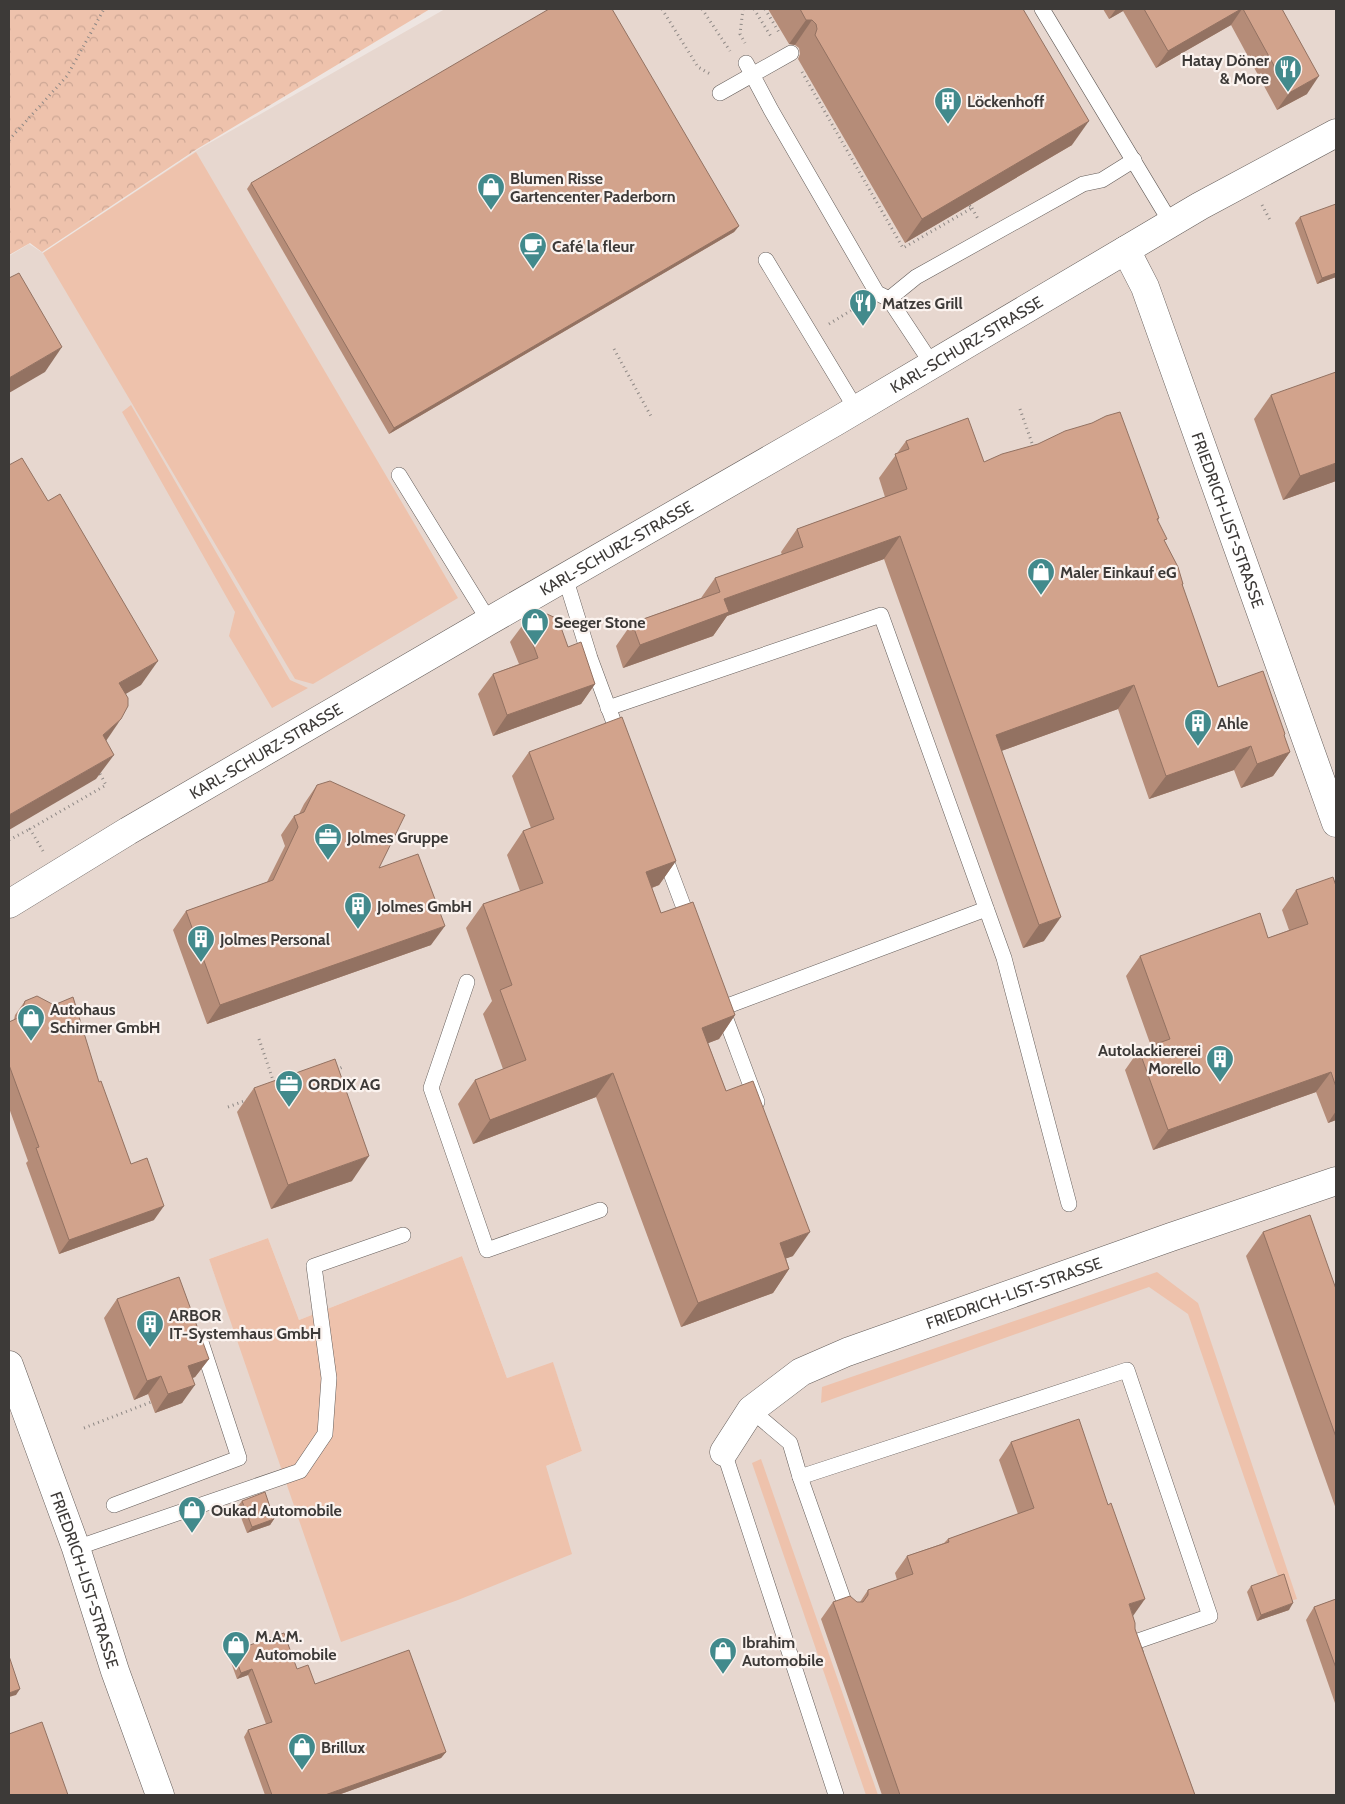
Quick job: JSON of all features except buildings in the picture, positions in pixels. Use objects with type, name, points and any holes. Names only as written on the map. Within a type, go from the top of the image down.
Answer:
[{"type":"street","name":"KARL-SCHURZ-STRASSE","points":[[9,904],[128,831],[1019,314],[1200,206],[1336,133]]},
{"type":"street","name":"FRIEDRICH-LIST-STRASSE","points":[[1126,250],[1145,287],[1331,790],[1336,823]]},
{"type":"street","name":"FRIEDRICH-LIST-STRASSE","points":[[724,1452],[750,1410],[801,1372],[847,1352],[1171,1237],[1336,1181]]},
{"type":"street","name":"FRIEDRICH-LIST-STRASSE","points":[[9,1365],[76,1548],[115,1671],[160,1795]]},
{"type":"lane","points":[[1042,9],[1171,223]]},
{"type":"lane","points":[[720,93],[746,68],[791,53]]},
{"type":"lane","points":[[746,68],[877,293],[889,300],[932,364]]},
{"type":"lane","points":[[889,300],[924,272],[1083,184],[1102,180],[1134,160]]},
{"type":"lane","points":[[766,260],[856,409]]},
{"type":"lane","points":[[399,475],[489,621]]},
{"type":"lane","points":[[565,577],[590,658],[625,753]]},
{"type":"lane","points":[[608,708],[881,615],[1004,958],[1069,1204]]},
{"type":"lane","points":[[656,835],[694,936]]},
{"type":"lane","points":[[722,1008],[986,909]]},
{"type":"lane","points":[[467,982],[431,1088],[487,1250],[600,1210]]},
{"type":"lane","points":[[715,990],[758,1103]]},
{"type":"lane","points":[[76,1548],[300,1471],[325,1434],[329,1378],[314,1266],[403,1235]]},
{"type":"lane","points":[[114,1505],[239,1458],[196,1327]]},
{"type":"lane","points":[[800,1477],[1128,1370],[1210,1616],[1132,1643],[1142,1670]]},
{"type":"lane","points":[[750,1410],[790,1444],[847,1610]]},
{"type":"lane","points":[[724,1452],[836,1795]]},
{"type":"path","points":[[9,140],[67,76],[104,9]]},
{"type":"path","points":[[662,9],[698,67],[710,75],[723,75],[746,68],[755,58],[740,34],[743,9]]},
{"type":"path","points":[[702,9],[746,68]]},
{"type":"path","points":[[754,9],[772,39]]},
{"type":"path","points":[[765,9],[903,248],[972,208],[970,205]]},
{"type":"path","points":[[832,322],[842,316]]},
{"type":"path","points":[[614,349],[652,418]]},
{"type":"path","points":[[1020,409],[1035,453]]},
{"type":"path","points":[[9,840],[106,785],[97,768]]},
{"type":"path","points":[[30,829],[44,852]]},
{"type":"path","points":[[259,1039],[277,1090]]},
{"type":"path","points":[[328,1072],[345,1066]]},
{"type":"path","points":[[228,1107],[252,1098]]},
{"type":"path","points":[[84,1428],[151,1402]]},
{"type":"shaded area","points":[[445,9],[1336,9],[1336,1795],[9,1795],[9,256],[29,244],[43,253],[199,149]],"holes":[[[268,1238],[299,1320],[462,1256],[507,1378],[553,1363],[582,1451],[546,1466],[240,1346],[209,1259]]]},
{"type":"green space","points":[[9,9],[430,9],[197,149],[42,252],[30,243],[9,255]]},
{"type":"green space","points":[[196,152],[458,598],[313,684],[295,679],[43,253]]},
{"type":"green space","points":[[131,405],[290,680],[308,688],[272,708],[229,636],[235,612],[122,412]]},
{"type":"green space","points":[[268,1238],[299,1320],[462,1256],[507,1378],[553,1362],[582,1451],[546,1466],[572,1554],[458,1600],[341,1642],[209,1259]]},
{"type":"green space","points":[[1157,1272],[1198,1303],[1297,1599],[1287,1602],[1188,1314],[1149,1287],[821,1403],[822,1387]]},
{"type":"green space","points":[[761,1459],[878,1795],[866,1795],[752,1463]]},
{"type":"place","name":"Hatay Döner & More","points":[[1288,93]]},
{"type":"place","name":"Löckenhoff","points":[[948,125]]},
{"type":"place","name":"Blumen Risse Gartencenter Paderborn","points":[[491,211]]},
{"type":"place","name":"Café la fleur","points":[[533,270]]},
{"type":"place","name":"Matzes Grill","points":[[863,327]]},
{"type":"place","name":"Maler Einkauf eG","points":[[1041,596]]},
{"type":"place","name":"Seeger Stone","points":[[535,646]]},
{"type":"place","name":"Ahle","points":[[1198,747]]},
{"type":"place","name":"Jolmes Gruppe","points":[[328,861]]},
{"type":"place","name":"Jolmes GmbH","points":[[358,930]]},
{"type":"place","name":"Jolmes Personal","points":[[201,963]]},
{"type":"place","name":"Autohaus Schirmer GmbH","points":[[31,1042]]},
{"type":"place","name":"Autolackiererei Morello","points":[[1220,1083]]},
{"type":"place","name":"ORDIX AG","points":[[289,1108]]},
{"type":"place","name":"ARBOR IT-Systemhaus GmbH","points":[[150,1348]]},
{"type":"place","name":"Oukad Automobile","points":[[192,1534]]},
{"type":"place","name":"M.A.M. Automobile","points":[[236,1669]]},
{"type":"place","name":"Ibrahim Automobile","points":[[723,1675]]},
{"type":"place","name":"Brillux","points":[[302,1771]]}]
